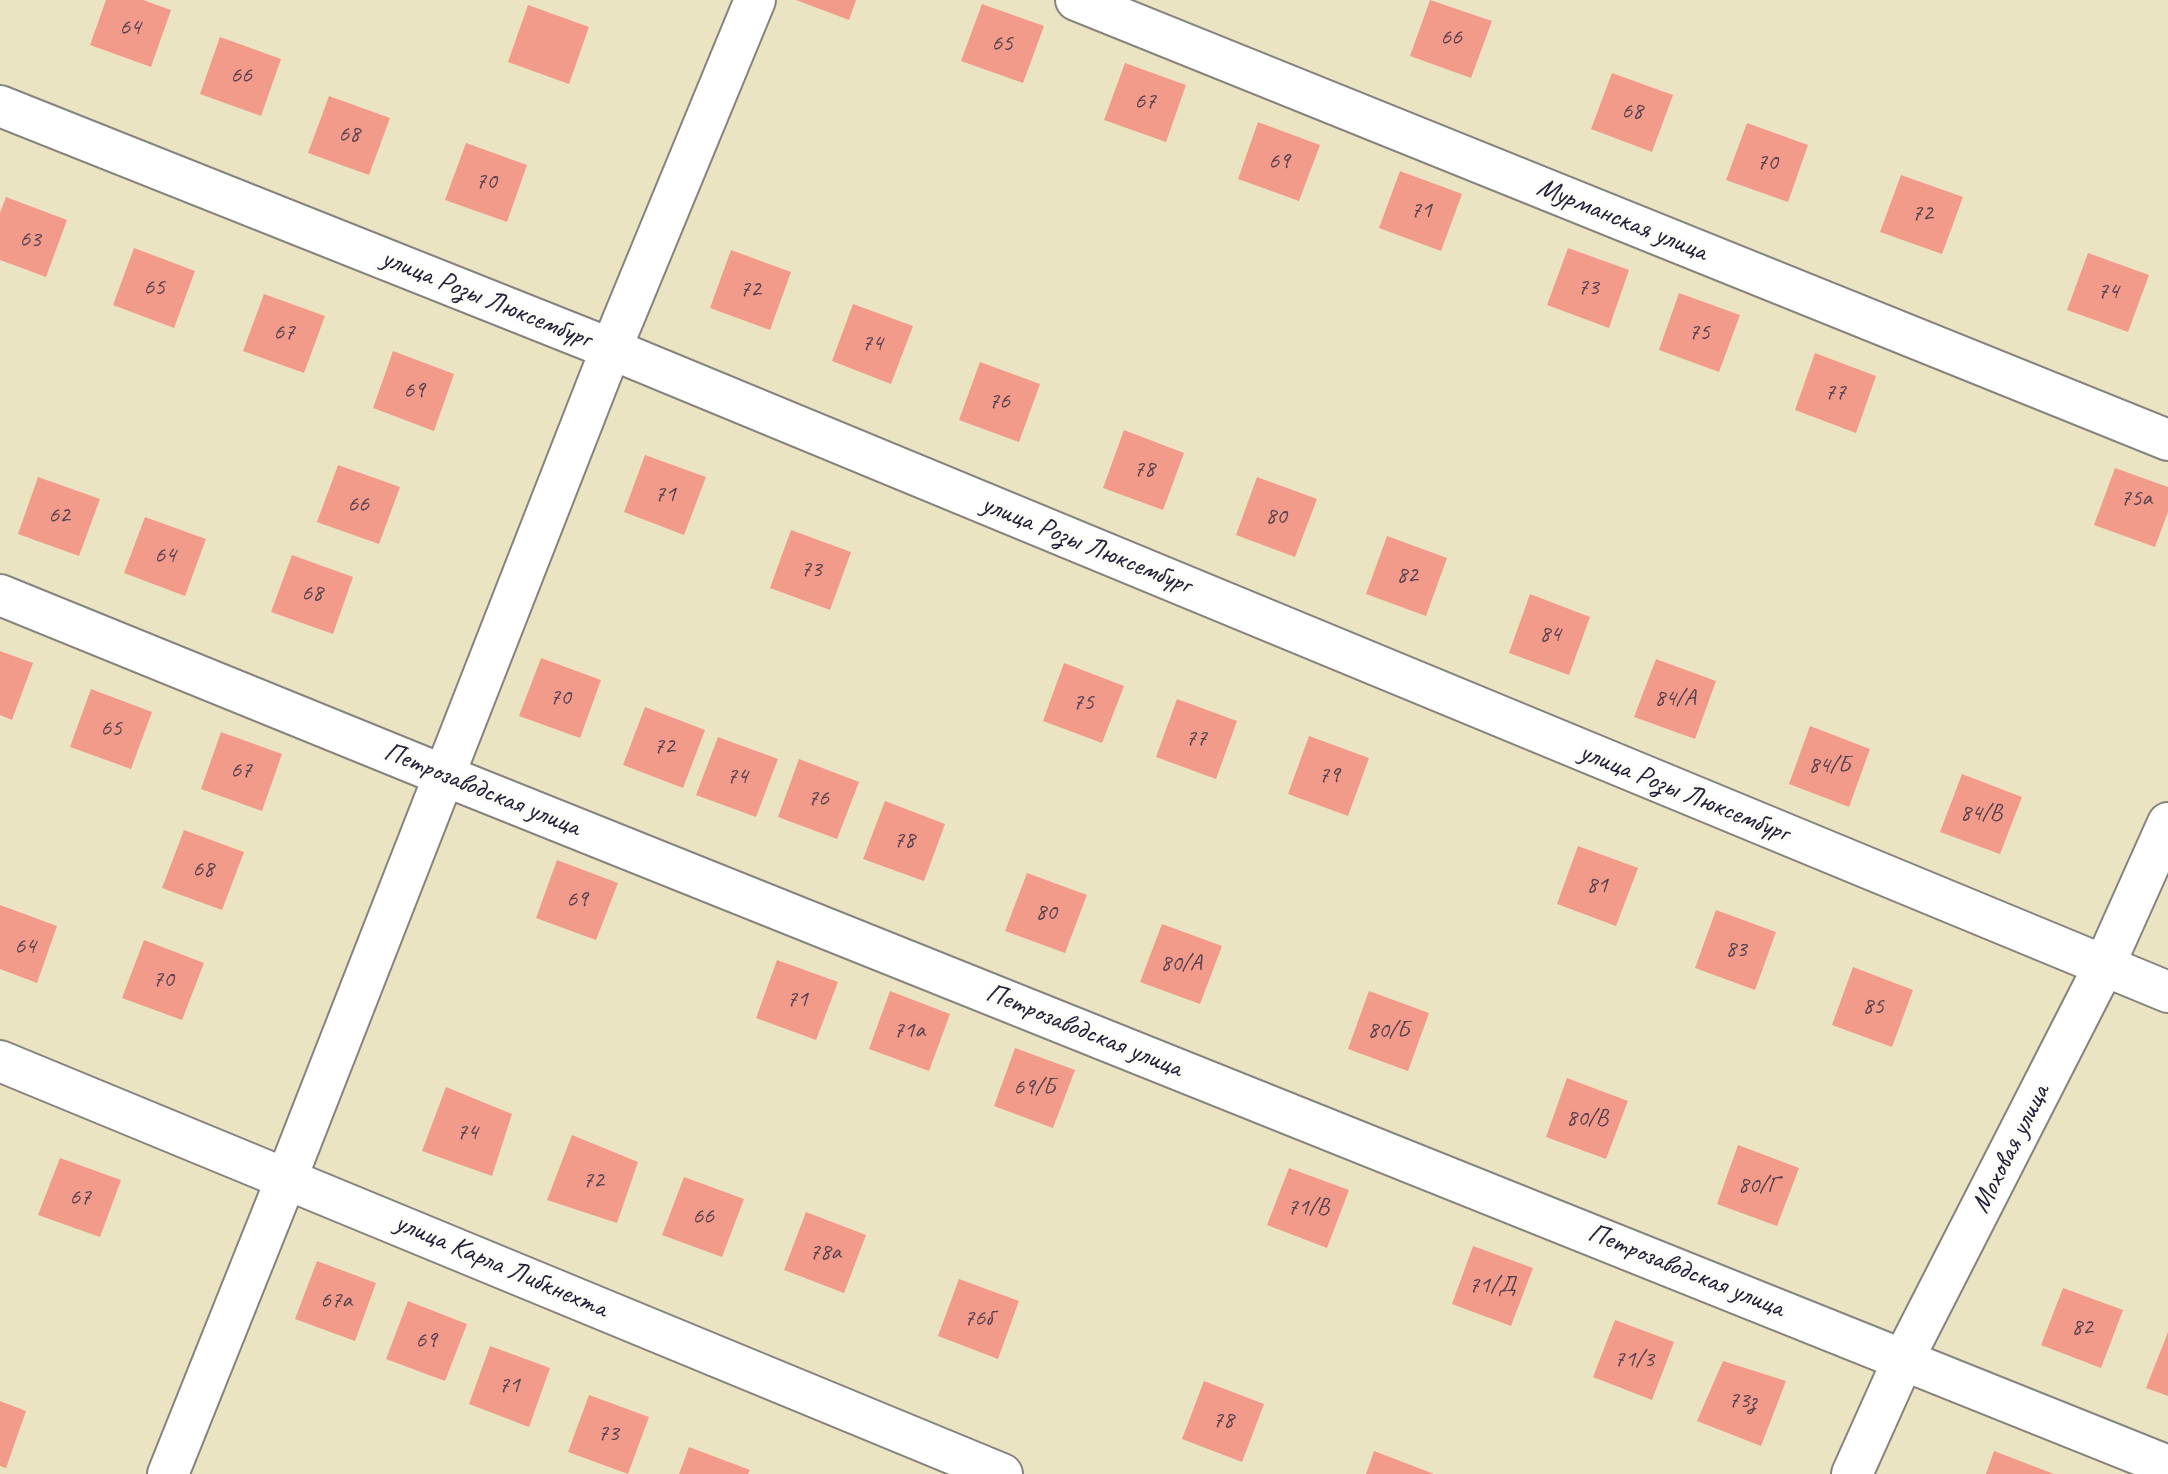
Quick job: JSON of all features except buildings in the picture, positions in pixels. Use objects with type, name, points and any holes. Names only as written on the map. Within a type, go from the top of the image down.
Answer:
[{"type":"street","points":[[168,1474],[611,349],[755,0]]},
{"type":"street","name":"Мурманская улица","points":[[1076,0],[2168,440]]},
{"type":"street","name":"улица Розы Люксембург","points":[[0,106],[611,349],[2168,992]]},
{"type":"street","name":"Петрозаводская улица","points":[[0,595],[2168,1466]]},
{"type":"street","name":"Моховая улица","points":[[1852,1474],[1904,1358],[2104,966],[2168,823]]},
{"type":"street","name":"улица Карла Либкнехта","points":[[0,1061],[1002,1474]]}]
